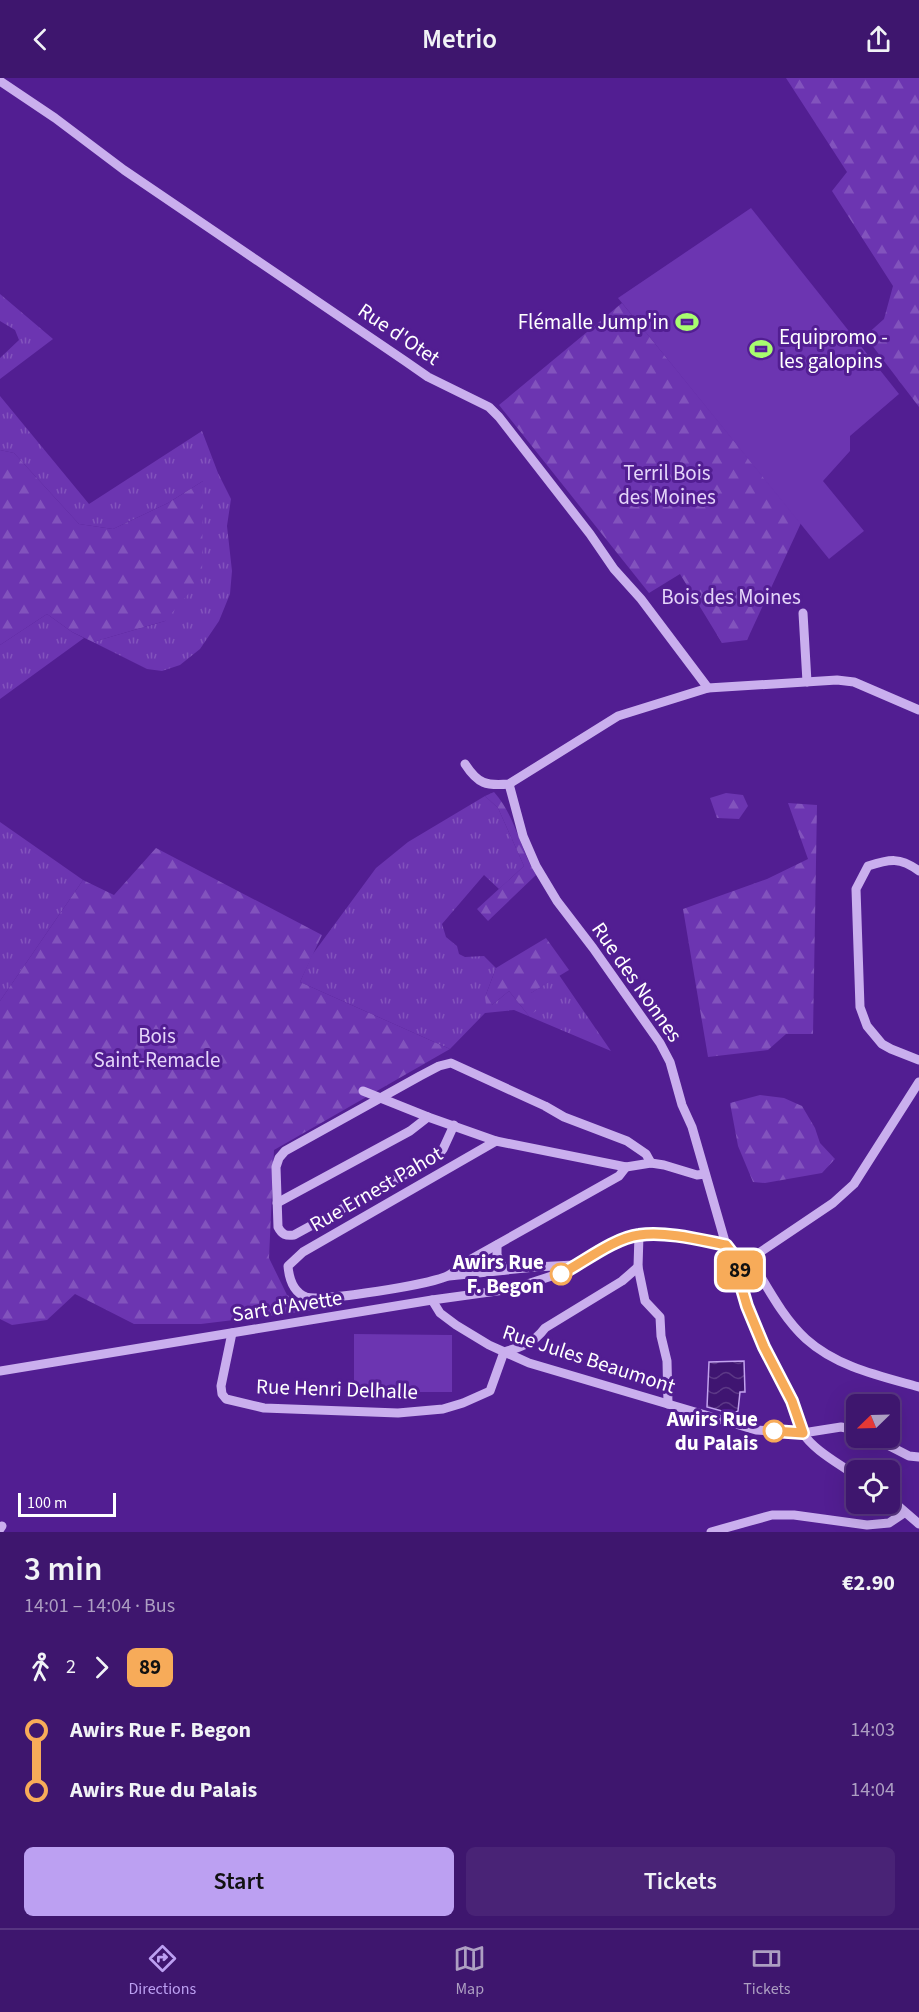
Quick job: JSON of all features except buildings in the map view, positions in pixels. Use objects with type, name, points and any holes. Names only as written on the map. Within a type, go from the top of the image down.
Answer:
[{"type":"street","name":"Rue d'Otet","points":[[0,81],[55,118],[124,170],[405,362],[428,377],[489,407],[590,534],[614,569],[641,599],[708,688]]},
{"type":"street","points":[[803,613],[807,682]]},
{"type":"street","points":[[465,764],[477,780],[494,785],[509,784],[618,716],[708,688],[837,680],[854,682],[919,710]]},
{"type":"street","name":"Rue des Nonnes","points":[[509,784],[523,836],[536,866],[557,901],[593,948],[670,1062],[682,1105],[692,1127],[726,1245]]},
{"type":"street","points":[[919,871],[902,861],[885,861],[868,866],[856,889],[860,1007],[867,1026],[882,1044],[919,1060]]},
{"type":"street","points":[[454,1125],[438,1157],[294,1235],[286,1236],[281,1233],[278,1227],[276,1167],[285,1151],[439,1066],[451,1063],[580,1124],[627,1141],[646,1154],[651,1163],[697,1175],[705,1174]]},
{"type":"street","points":[[739,1262],[750,1259],[816,1215],[854,1184],[919,1082]]},
{"type":"street","name":"Rue Ernest Pahot","points":[[363,1090],[381,1099],[496,1141],[626,1167],[651,1163]]},
{"type":"street","points":[[278,1203],[410,1131],[428,1117]]},
{"type":"street","name":"Rue Ernest Pahot","points":[[448,1276],[428,1282],[326,1298],[306,1297],[290,1279],[288,1266],[303,1252],[496,1141]]},
{"type":"street","points":[[448,1276],[459,1266],[619,1176],[626,1167]]},
{"type":"street","points":[[639,1235],[638,1268],[645,1300],[660,1317],[661,1336],[667,1361],[668,1404]]},
{"type":"street","name":"Sart d'Avette","points":[[0,1371],[512,1289],[541,1281],[577,1266],[618,1242],[639,1235],[670,1235],[726,1245]]},
{"type":"street","points":[[497,1245],[497,1255],[504,1270]]},
{"type":"street","points":[[726,1245],[739,1262],[740,1282],[747,1306],[764,1347],[792,1401],[803,1433],[820,1451],[846,1469]]},
{"type":"street","points":[[750,1259],[788,1318],[806,1339],[831,1357],[860,1370],[919,1387]]},
{"type":"street","name":"Sart d'Avette","points":[[448,1276],[535,1267],[577,1266]]},
{"type":"street","points":[[535,1267],[541,1281]]},
{"type":"street","points":[[504,1352],[524,1346],[539,1336],[545,1328],[622,1281],[638,1268]]},
{"type":"street","name":"Rue Jules Beaumont","points":[[432,1300],[440,1313],[481,1340],[529,1363],[756,1430],[803,1433],[846,1428]]},
{"type":"street","name":"Rue Henri Delhalle","points":[[232,1333],[221,1386],[222,1394],[226,1399],[264,1408],[398,1413],[443,1409],[464,1404],[490,1390],[504,1352]]},
{"type":"street","points":[[892,1448],[909,1456],[919,1457]]},
{"type":"street","points":[[900,1509],[919,1524]]},
{"type":"street","points":[[711,1532],[732,1529],[772,1515],[794,1515],[867,1525],[889,1522],[904,1513]]},
{"type":"green space","points":[[786,78],[919,78],[919,407],[865,336],[884,319],[893,286],[832,191],[847,172]]},
{"type":"green space","name":"Equipromo - les galopins","points":[[751,208],[899,394],[850,436],[850,451],[823,481],[864,531],[829,559],[618,298]]},
{"type":"green space","points":[[0,294],[53,339],[0,379],[0,358],[19,340],[15,330],[0,321]]},
{"type":"green space","points":[[622,303],[801,523],[747,640],[722,643],[680,574],[649,593],[499,405]]},
{"type":"green space","points":[[0,396],[89,504],[202,431],[231,499],[227,526],[232,571],[230,594],[219,621],[200,649],[180,665],[162,671],[147,669],[93,642],[165,621],[203,481],[168,503],[113,529],[79,524],[14,453],[0,450]]},
{"type":"green space","points":[[0,450],[14,453],[79,524],[113,529],[168,503],[203,481],[202,578],[165,621],[93,642],[72,632],[47,614],[0,645]]},
{"type":"green space","points":[[47,614],[84,638],[0,699],[0,645]]},
{"type":"green space","points":[[494,792],[507,811],[536,875],[488,921],[477,909],[524,866],[498,808],[485,796]]},
{"type":"green space","points":[[726,793],[743,795],[748,806],[739,819],[717,818],[710,798]]},
{"type":"green space","points":[[485,796],[498,808],[524,866],[499,889],[484,875],[442,924],[446,937],[457,946],[459,954],[465,957],[484,956],[496,968],[485,997],[492,1005],[509,991],[529,1016],[531,993],[559,975],[611,1051],[514,1010],[485,1013],[450,1049],[300,982],[312,955],[376,868],[408,842]]},
{"type":"green space","points":[[788,803],[817,805],[813,1034],[786,1034],[768,1050],[708,1057],[683,909],[767,879],[808,859]]},
{"type":"green space","points":[[0,822],[83,880],[0,1001]]},
{"type":"green space","name":"Bois Saint-Remacle","points":[[156,848],[322,935],[300,982],[450,1049],[274,1150],[269,1258],[287,1295],[317,1310],[201,1324],[134,1324],[75,1294],[47,1320],[12,1325],[0,1319],[0,1001],[83,880],[114,895]]},
{"type":"green space","points":[[546,938],[569,970],[531,993],[540,1008],[529,1016],[509,991],[492,1005],[486,1004],[485,997],[496,968]]},
{"type":"green space","points":[[760,1095],[784,1098],[802,1106],[815,1128],[820,1143],[835,1159],[822,1173],[765,1183],[753,1182],[738,1146],[730,1103]]},
{"type":"green space","points":[[354,1334],[452,1335],[452,1392],[354,1392]]},
{"type":"water","points":[[744,1361],[745,1392],[740,1392],[738,1411],[733,1414],[707,1407],[709,1362]]},
{"type":"bus line","name":"89","points":[[561,1274],[618,1242],[639,1235],[670,1235],[726,1245],[739,1262],[740,1282],[747,1306],[764,1347],[792,1401],[803,1433],[774,1431]]},
{"type":"place","name":"Flémalle Jump'in","points":[[687,322]]},
{"type":"place","name":"Equipromo - les galopins","points":[[761,349]]},
{"type":"place","name":"Awirs Rue F. Begon","points":[[561,1274]]},
{"type":"place","name":"Awirs Rue du Palais","points":[[774,1431]]},
{"type":"park label","name":"Terril Bois des Moines","points":[[667,485]]},
{"type":"park label","name":"Bois des Moines","points":[[731,597]]}]
